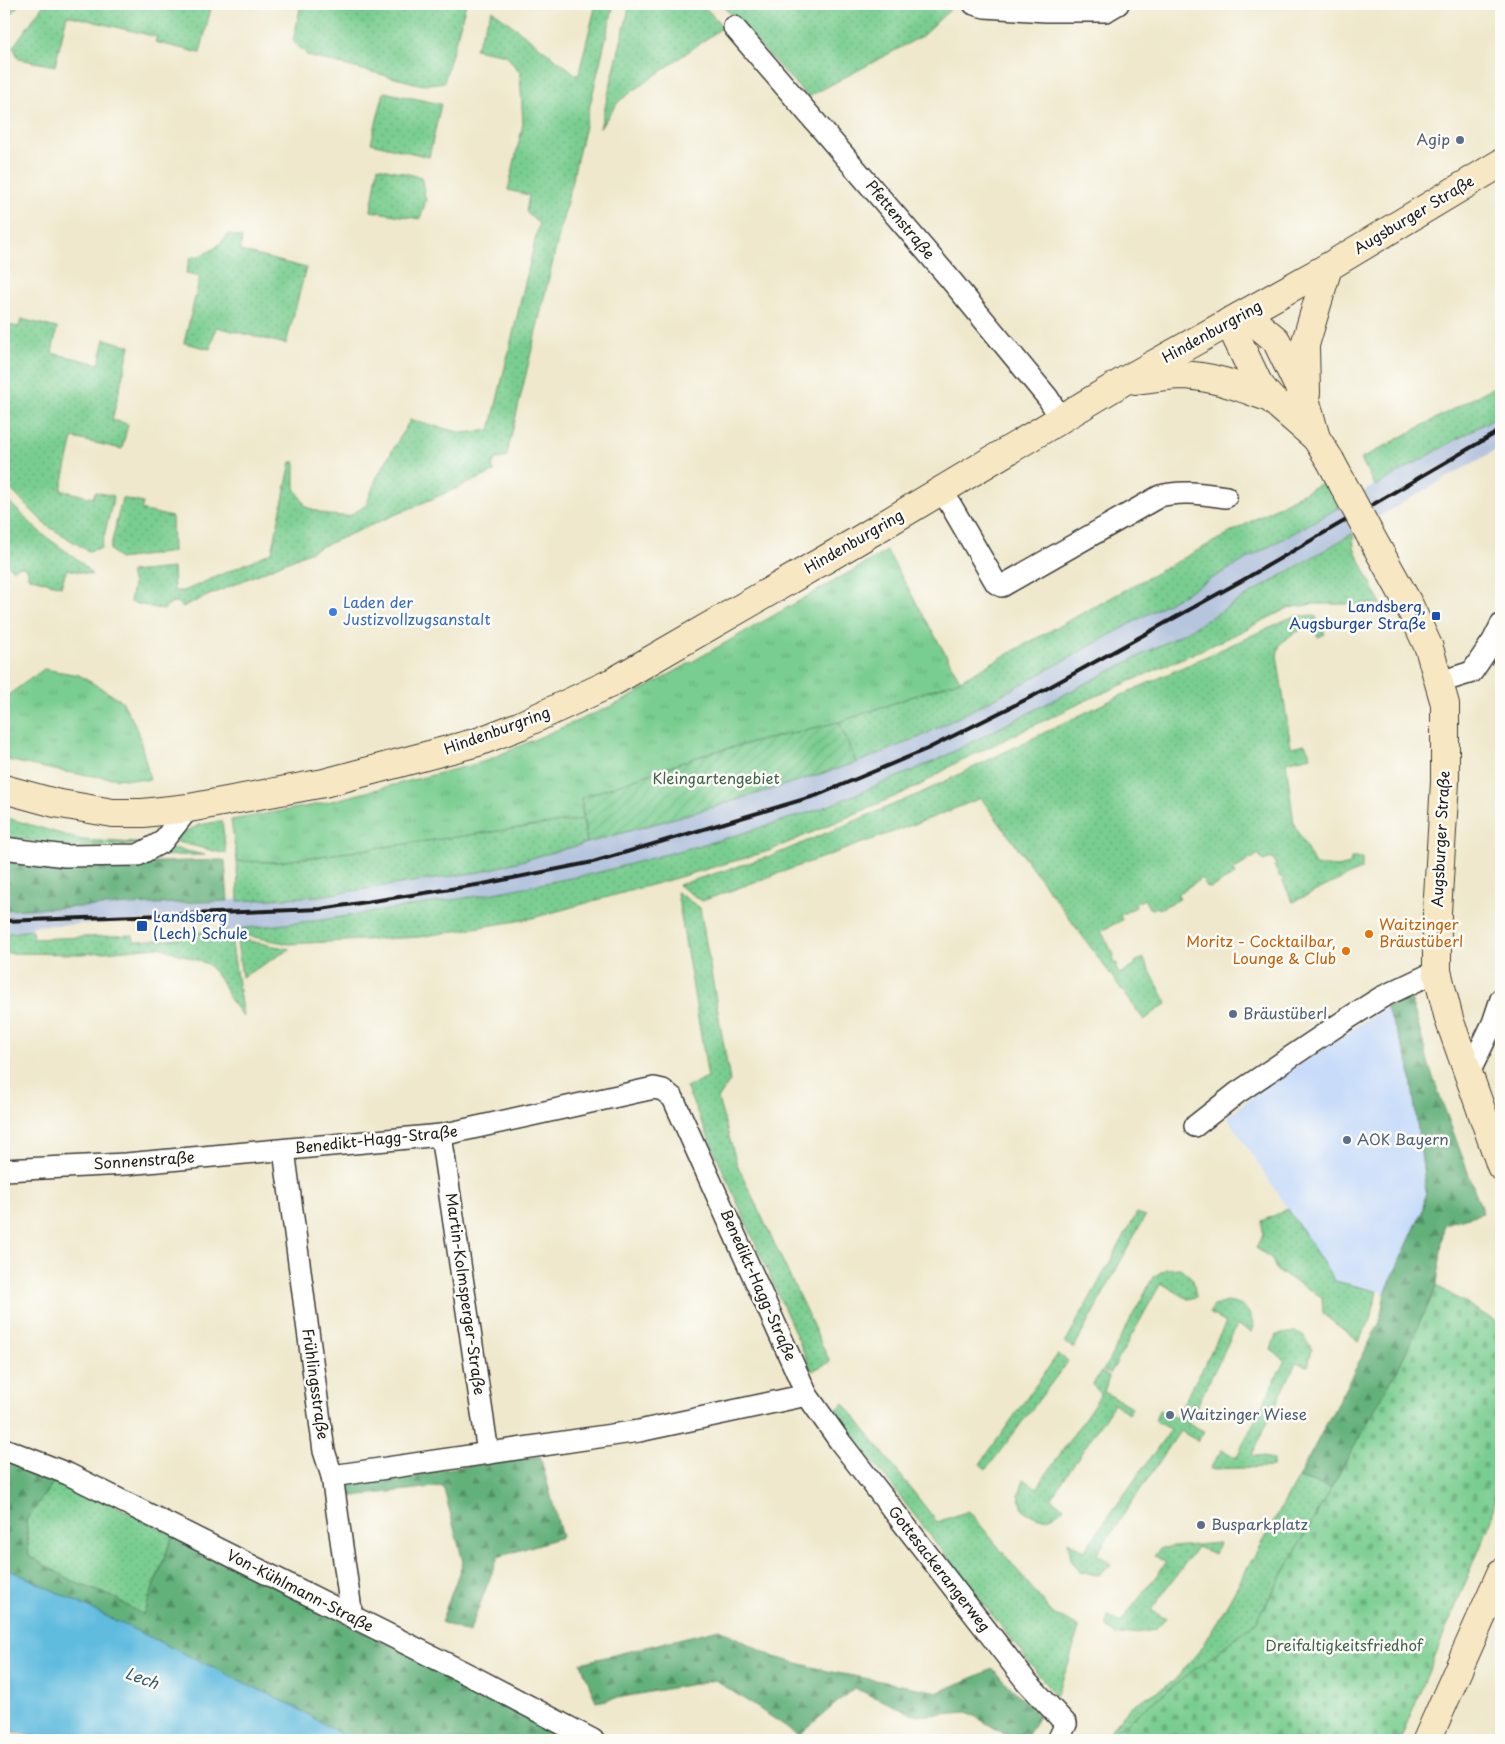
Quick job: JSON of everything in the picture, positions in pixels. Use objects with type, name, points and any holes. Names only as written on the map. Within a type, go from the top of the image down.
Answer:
[{"type":"main road","name":"Augsburger Straße","points":[[1328,268],[1501,163]]},
{"type":"main road","name":"Hindenburgring","points":[[4,788],[55,803],[113,813],[143,813],[189,808],[324,783],[478,742],[519,726],[611,683],[942,490],[1124,381],[1328,268]]},
{"type":"main road","points":[[1306,402],[1305,346],[1328,268]]},
{"type":"main road","points":[[1234,319],[1258,383],[1270,398],[1323,449]]},
{"type":"main road","points":[[1234,319],[1258,325],[1276,340],[1306,402],[1323,449]]},
{"type":"main road","points":[[1124,381],[1179,375],[1203,377],[1219,380],[1270,398]]},
{"type":"main road","name":"Augsburger Straße","points":[[1323,449],[1409,604],[1429,648],[1440,682],[1446,723],[1445,782],[1436,912],[1437,971],[1448,1019],[1501,1166]]},
{"type":"main road","points":[[1427,1740],[1501,1573]]},
{"type":"street","points":[[974,4],[985,7],[1055,11],[1106,11],[1118,4]]},
{"type":"street","name":"Pfettenstraße","points":[[734,27],[950,279],[1048,398],[1061,419]]},
{"type":"street","points":[[942,490],[996,583],[1002,586],[1160,496],[1168,494],[1203,494],[1226,497]]},
{"type":"street","points":[[1440,682],[1472,672],[1494,641],[1501,625]]},
{"type":"street","points":[[4,848],[66,856],[138,855],[162,842],[189,808]]},
{"type":"street","points":[[1196,1126],[1237,1093],[1350,1017],[1382,997],[1437,971]]},
{"type":"street","points":[[1468,1076],[1493,1023],[1501,999]]},
{"type":"street","name":"Benedikt-Hagg-Straße","points":[[284,1150],[441,1135],[654,1088],[663,1090],[674,1098],[693,1138],[807,1395]]},
{"type":"street","name":"Martin-Kolmsperger-Straße","points":[[441,1135],[488,1452]]},
{"type":"street","name":"Sonnenstraße","points":[[4,1170],[126,1164],[284,1150]]},
{"type":"street","name":"Frühlingsstraße","points":[[284,1150],[324,1451],[332,1476],[352,1617]]},
{"type":"street","points":[[332,1476],[488,1452],[639,1432],[807,1395]]},
{"type":"street","name":"Gottesackerangerweg","points":[[807,1395],[841,1443],[1020,1673],[1066,1724],[1058,1740]]},
{"type":"street","name":"Von-Kühlmann-Straße","points":[[4,1449],[68,1474],[477,1678],[593,1740]]},
{"type":"shaded area","points":[[1501,414],[1501,447],[1378,517],[1186,632],[935,761],[823,808],[727,838],[596,873],[484,895],[322,920],[225,931],[224,918],[33,926],[32,930],[4,934],[4,910],[318,896],[480,872],[717,806],[856,763],[920,737],[1024,683]]},
{"type":"shaded area","points":[[1386,1007],[1409,1063],[1426,1192],[1422,1212],[1385,1293],[1335,1281],[1227,1117],[1265,1087]]},
{"type":"green space","points":[[4,4],[19,4],[4,25]]},
{"type":"green space","points":[[44,4],[212,4],[200,53],[155,42],[157,37],[67,15],[55,66],[19,59],[13,47]]},
{"type":"green space","points":[[301,4],[466,4],[444,82],[423,85],[308,56],[293,41]]},
{"type":"green space","points":[[596,4],[614,4],[506,458],[495,459],[492,466],[494,472],[182,607],[176,602],[166,606],[164,610],[130,602],[133,585],[130,572],[173,568],[174,591],[184,591],[272,552],[291,462],[295,462],[295,488],[306,507],[328,515],[349,516],[366,505],[377,477],[410,420],[463,433],[490,430],[539,224],[526,212],[529,195],[508,190],[523,124],[520,73],[506,55],[475,49],[492,10],[578,76]]},
{"type":"green space","points":[[630,4],[702,4],[723,27],[619,101],[600,128]]},
{"type":"green space","points":[[721,4],[956,4],[922,36],[808,97]]},
{"type":"green space","points":[[384,92],[441,104],[429,157],[371,143]]},
{"type":"green space","points":[[378,167],[421,177],[426,201],[420,219],[371,211]]},
{"type":"green space","points":[[228,234],[242,238],[240,251],[306,268],[286,344],[216,327],[210,349],[184,343],[200,277],[186,273],[190,258],[212,250]]},
{"type":"green space","points":[[21,319],[57,328],[52,353],[99,364],[105,339],[130,346],[112,420],[128,424],[122,449],[73,438],[61,490],[93,498],[95,492],[114,496],[101,548],[88,551],[46,525],[4,483],[4,324],[19,327]]},
{"type":"green space","points":[[1501,383],[1501,414],[1375,486],[1361,459]]},
{"type":"green space","points":[[1325,481],[1340,507],[1024,683],[920,737],[856,763],[839,722],[960,680]]},
{"type":"green space","points":[[4,497],[42,534],[81,562],[92,575],[67,569],[61,586],[28,577],[28,571],[23,566],[16,567],[13,570],[4,561]]},
{"type":"green space","points":[[122,498],[143,503],[141,510],[172,517],[173,552],[119,559],[110,550]]},
{"type":"green space","points":[[1353,533],[1354,548],[1381,604],[1314,604],[1288,608],[1224,640],[1087,700],[956,763],[917,787],[769,851],[529,919],[419,937],[289,944],[239,934],[239,929],[322,920],[484,895],[596,873],[727,838],[823,808],[935,761],[1186,632]]},
{"type":"green space","points":[[887,551],[960,680],[839,722],[709,753],[581,798],[583,819],[277,862],[237,861],[231,820],[320,804],[483,762],[623,701]]},
{"type":"green space","points":[[1315,615],[1325,634],[1318,637],[1311,625],[1291,635],[1280,644],[1277,655],[1291,747],[1305,744],[1311,756],[1286,762],[1294,824],[1315,865],[1337,867],[1350,864],[1351,858],[1362,858],[1362,869],[1293,902],[1283,882],[1284,878],[1280,877],[1274,866],[1276,864],[1273,858],[1263,861],[1259,854],[1233,870],[1235,875],[1210,888],[1206,887],[1202,878],[1177,894],[1180,899],[1159,909],[1157,907],[1149,908],[1144,899],[1135,904],[1136,907],[1120,915],[1122,920],[1101,931],[1114,955],[1112,962],[1118,964],[1116,967],[1119,974],[1136,965],[1135,962],[1143,958],[1167,1003],[1144,1020],[981,798],[926,820],[702,901],[678,885],[774,855],[921,793],[1109,701],[1294,616]]},
{"type":"green space","points":[[44,669],[79,675],[122,701],[138,730],[150,780],[76,774],[4,759],[4,698]]},
{"type":"green space","name":"Kleingartengebiet","points":[[839,722],[856,763],[717,806],[587,843],[581,798],[709,753]]},
{"type":"green space","points":[[4,817],[82,840],[153,844],[67,847],[4,836]]},
{"type":"green space","points":[[583,819],[587,843],[480,872],[318,896],[238,901],[237,861],[277,862]]},
{"type":"green space","points":[[222,821],[226,854],[170,840],[199,825]]},
{"type":"green space","points":[[163,846],[205,855],[148,856]]},
{"type":"green space","points":[[4,861],[66,865],[225,861],[228,901],[4,910]]},
{"type":"green space","points":[[677,892],[700,908],[730,1081],[718,1099],[737,1164],[830,1362],[812,1371],[686,1087],[708,1078]]},
{"type":"green space","points":[[32,930],[33,939],[133,935],[134,941],[180,939],[180,933],[230,931],[243,1017],[229,999],[222,982],[208,964],[159,947],[81,954],[4,953],[4,934]]},
{"type":"green space","points":[[239,939],[290,949],[242,977],[237,942],[240,942]]},
{"type":"green space","points":[[1411,998],[1430,1069],[1483,1213],[1444,1224],[1437,1286],[1399,1367],[1331,1488],[1298,1478],[1379,1324],[1385,1293],[1422,1212],[1426,1191],[1409,1063],[1386,1007]]},
{"type":"green space","points":[[1288,1209],[1335,1281],[1377,1291],[1371,1320],[1358,1341],[1323,1314],[1322,1297],[1277,1271],[1271,1258],[1256,1248],[1263,1235],[1262,1221]]},
{"type":"green space","points":[[1137,1213],[1145,1216],[1074,1348],[1065,1343]]},
{"type":"green space","points":[[1180,1268],[1193,1279],[1196,1297],[1188,1299],[1161,1283],[1110,1374],[1103,1371],[1153,1277],[1166,1269]]},
{"type":"green space","name":"Dreifaltigkeitsfriedhof","points":[[1437,1286],[1500,1324],[1501,1453],[1492,1519],[1400,1740],[1104,1740],[1256,1622],[1399,1367]]},
{"type":"green space","points":[[1226,1302],[1245,1308],[1254,1326],[1252,1332],[1237,1325],[1188,1424],[1204,1431],[1198,1441],[1180,1431],[1097,1554],[1112,1564],[1099,1575],[1081,1573],[1071,1560],[1068,1541],[1084,1551],[1171,1429],[1155,1421],[1159,1410],[1176,1418],[1226,1323],[1209,1313],[1214,1306]]},
{"type":"green space","points":[[1295,1332],[1303,1336],[1312,1349],[1308,1366],[1296,1363],[1252,1455],[1273,1459],[1273,1467],[1210,1469],[1222,1449],[1236,1458],[1285,1360],[1271,1350],[1276,1335]]},
{"type":"green space","points":[[1058,1354],[1068,1361],[986,1470],[980,1464]]},
{"type":"green space","points":[[1101,1372],[1109,1377],[1104,1392],[1132,1407],[1129,1413],[1114,1404],[1051,1498],[1064,1508],[1048,1518],[1039,1518],[1023,1510],[1019,1494],[1024,1479],[1037,1488],[1101,1394],[1092,1385]]},
{"type":"green space","points":[[844,1403],[937,1522],[969,1511],[1053,1614],[1079,1627],[1056,1697],[834,1412]]},
{"type":"green space","points":[[540,1456],[562,1537],[498,1557],[469,1633],[441,1622],[463,1562],[443,1486],[346,1497],[343,1483]]},
{"type":"green space","points":[[4,1462],[58,1476],[26,1520],[29,1556],[74,1582],[113,1597],[143,1615],[173,1535],[577,1740],[351,1740],[295,1707],[4,1567]]},
{"type":"green space","points":[[58,1476],[173,1535],[143,1616],[113,1597],[74,1582],[29,1556],[26,1520]]},
{"type":"green space","points":[[1298,1478],[1331,1488],[1256,1622],[1111,1735],[1107,1735],[1130,1707],[1174,1681],[1204,1645]]},
{"type":"green space","points":[[1219,1543],[1215,1554],[1197,1547],[1151,1610],[1166,1619],[1155,1630],[1117,1636],[1107,1627],[1108,1615],[1120,1623],[1166,1563],[1154,1555],[1161,1548]]},
{"type":"green space","points":[[719,1629],[774,1657],[832,1672],[939,1692],[993,1669],[1039,1716],[1025,1740],[1014,1740],[968,1712],[917,1716],[854,1688],[799,1735],[715,1680],[596,1702],[581,1663]]},
{"type":"sand","points":[[4,1730],[52,1740],[4,1740]]},
{"type":"water","name":"Lech","points":[[4,1567],[295,1707],[351,1740],[52,1740],[4,1730]]},
{"type":"railway","points":[[4,921],[321,909],[483,884],[593,862],[818,795],[927,749],[1035,695],[1243,580],[1501,430]]},
{"type":"place","name":"Agip","points":[[1460,140]]},
{"type":"place","name":"Laden der Justizvollzugsanstalt","points":[[333,612]]},
{"type":"place","name":"Landsberg, Augsburger Straße","points":[[1436,616]]},
{"type":"place","name":"Landsberg (Lech) Schule","points":[[142,926]]},
{"type":"place","name":"Waitzinger Bräustüberl","points":[[1369,934]]},
{"type":"place","name":"Moritz - Cocktailbar, Lounge & Club","points":[[1346,951]]},
{"type":"place","name":"Bräustüberl","points":[[1233,1014]]},
{"type":"place","name":"AOK Bayern","points":[[1347,1140]]},
{"type":"place","name":"Waitzinger Wiese","points":[[1170,1415]]},
{"type":"place","name":"Busparkplatz","points":[[1201,1525]]}]
